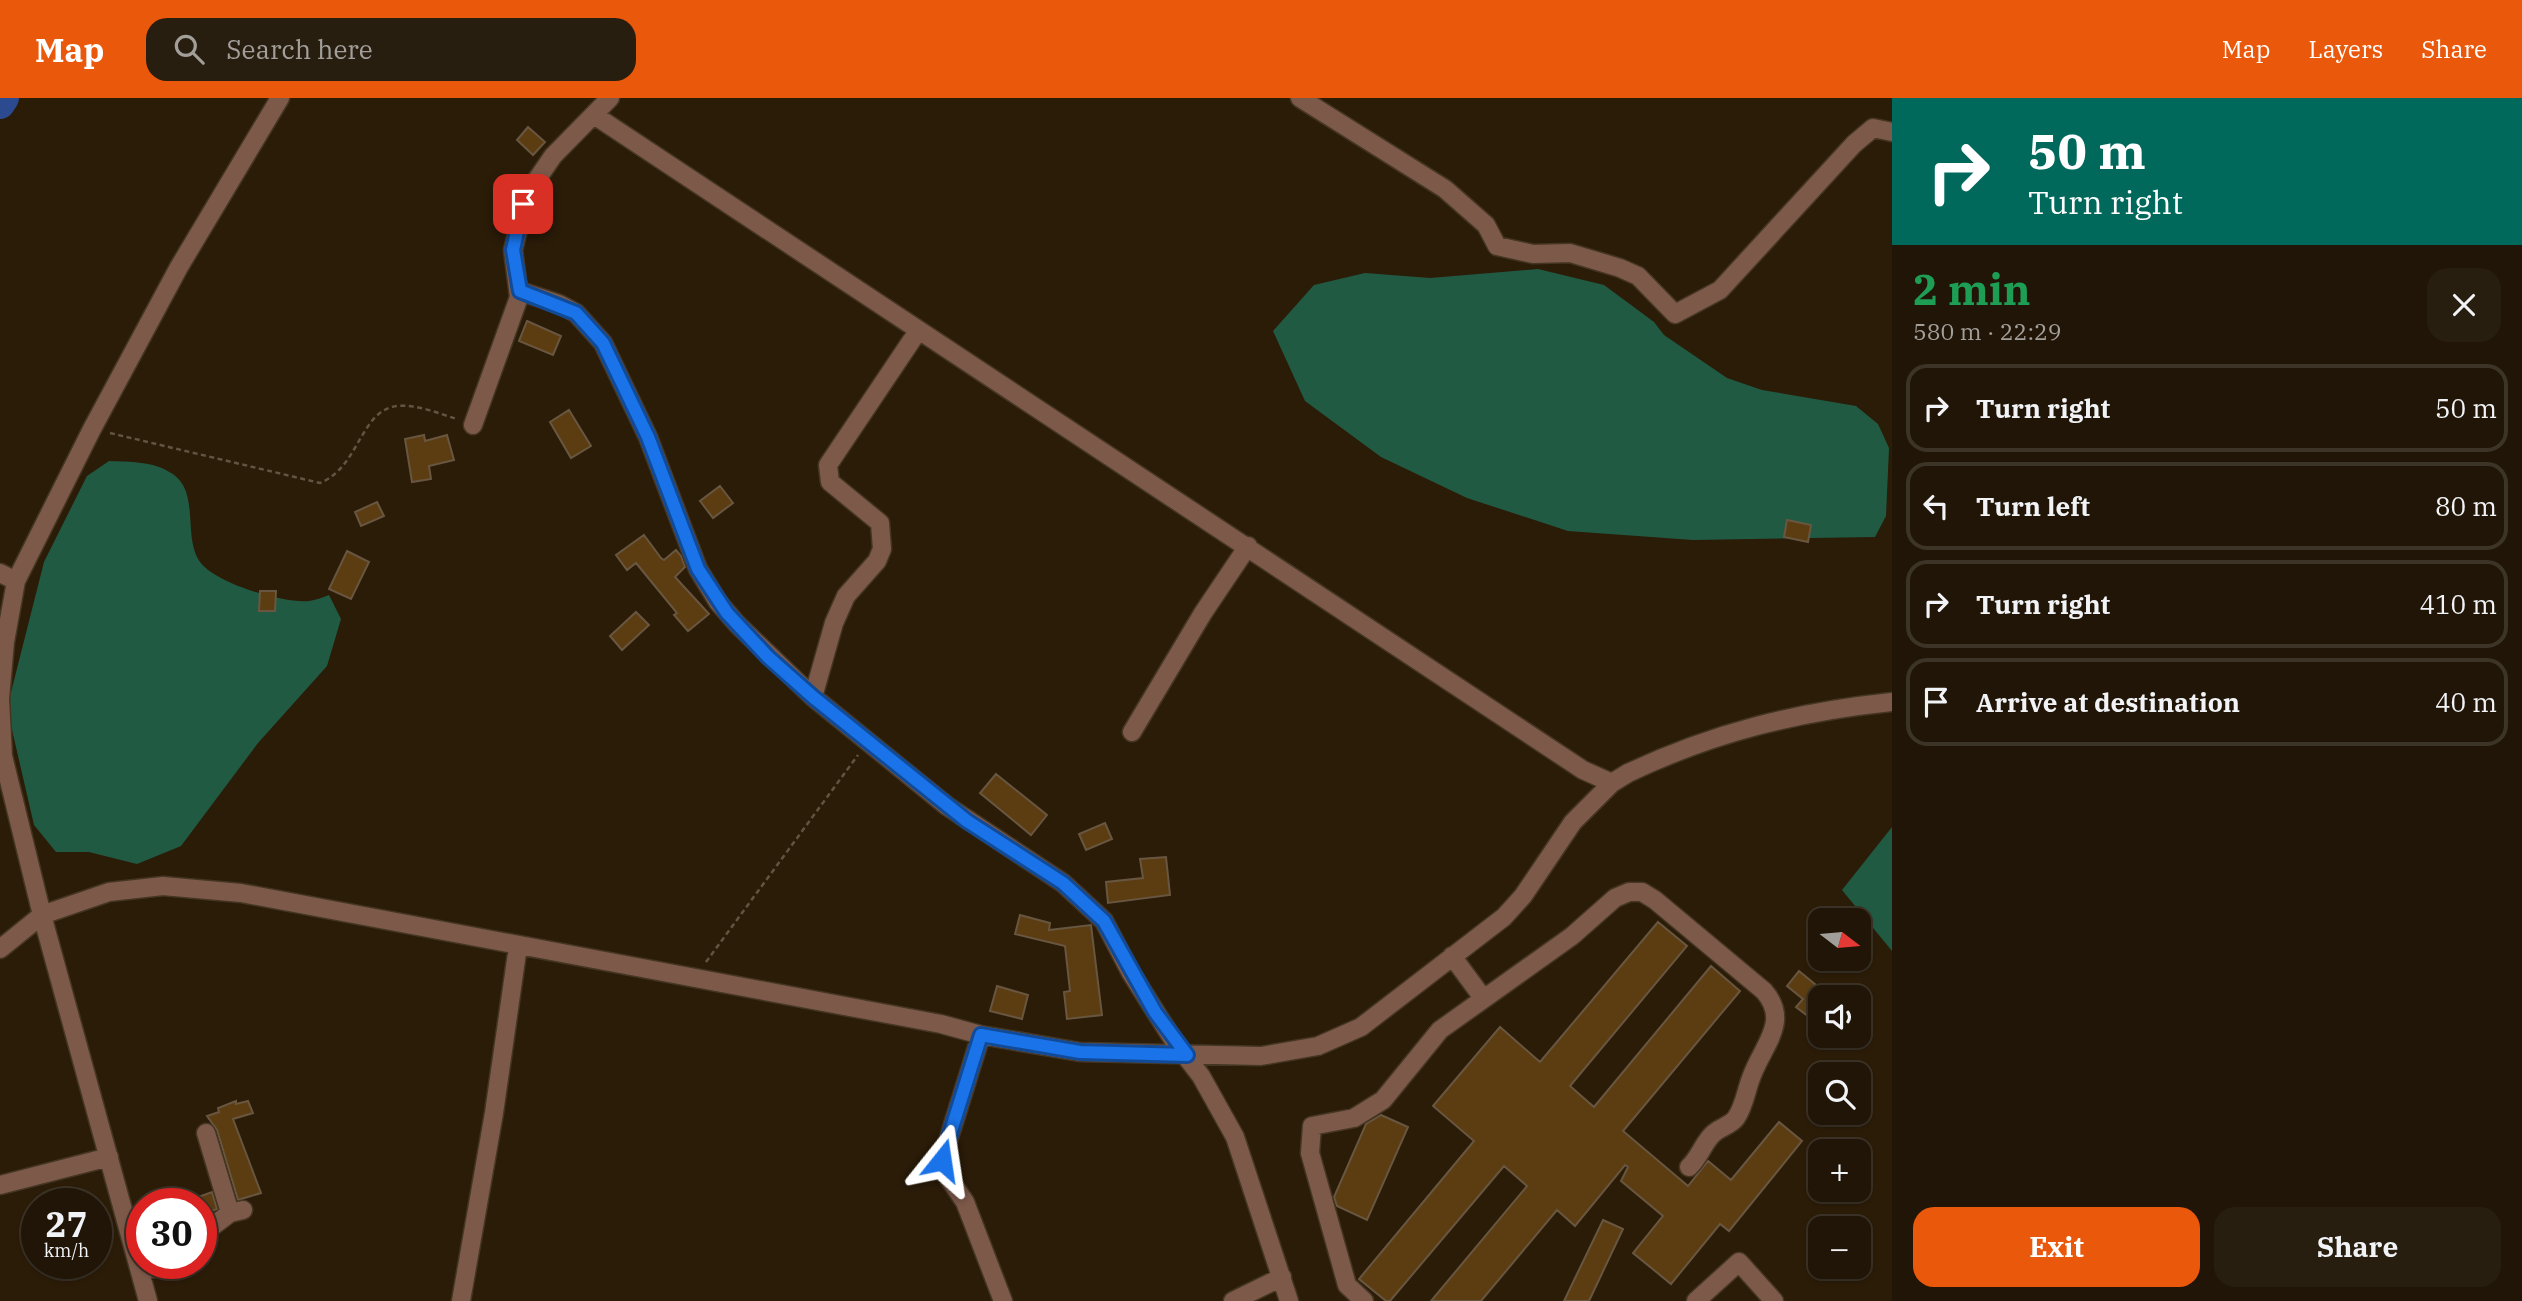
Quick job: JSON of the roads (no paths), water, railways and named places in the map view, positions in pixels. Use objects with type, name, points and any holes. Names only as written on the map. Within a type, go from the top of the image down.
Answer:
[{"type":"street","points":[[126,1217],[42,915],[3,757],[0,729],[8,577],[180,267],[280,98]]},
{"type":"street","points":[[474,425],[520,291],[513,250],[527,194],[553,156],[610,98]]},
{"type":"street","points":[[1300,98],[1445,190],[1486,225],[1497,246],[1533,254],[1570,253],[1620,268],[1638,276],[1675,314],[1720,290],[1854,144],[1873,128],[1892,132]]},
{"type":"street","points":[[594,115],[1583,770],[1612,783]]},
{"type":"street","points":[[520,291],[576,313],[603,343],[648,437],[666,489],[704,579],[737,624],[813,697],[967,821],[1063,883],[1104,921],[1155,1012],[1187,1055],[1235,1137],[1289,1301]]},
{"type":"street","points":[[813,697],[834,623],[846,596],[877,561],[883,542],[882,531],[875,517],[830,482],[828,465],[918,331]]},
{"type":"street","points":[[1132,732],[1202,614],[1248,546]]},
{"type":"street","points":[[0,949],[42,915],[108,892],[163,886],[241,892],[1080,1052],[1261,1056],[1318,1046],[1361,1027],[1510,910],[1573,822],[1612,783],[1651,762],[1742,727],[1821,709],[1892,702]]},
{"type":"street","points":[[1364,1301],[1347,1285],[1310,1153],[1311,1129],[1320,1122],[1354,1118],[1383,1100],[1440,1030],[1572,936],[1615,898],[1629,892],[1642,892],[1655,900],[1764,991],[1772,1000],[1777,1013],[1775,1032],[1751,1076],[1738,1115],[1734,1121],[1712,1134],[1700,1157],[1689,1167]]},
{"type":"street","points":[[461,1301],[494,1113],[519,946]]},
{"type":"street","points":[[1452,956],[1483,998]]},
{"type":"street","points":[[981,1035],[942,1160],[948,1177],[965,1202],[1003,1301]]},
{"type":"street","points":[[205,1133],[236,1211],[217,1224]]},
{"type":"street","points":[[0,1185],[109,1157]]},
{"type":"street","points":[[1696,1301],[1739,1262],[1774,1301]]},
{"type":"street","points":[[1233,1301],[1282,1277]]},
{"type":"street","points":[[143,1279],[147,1300]]},
{"type":"waterway","points":[[0,104],[4,98]]}]
